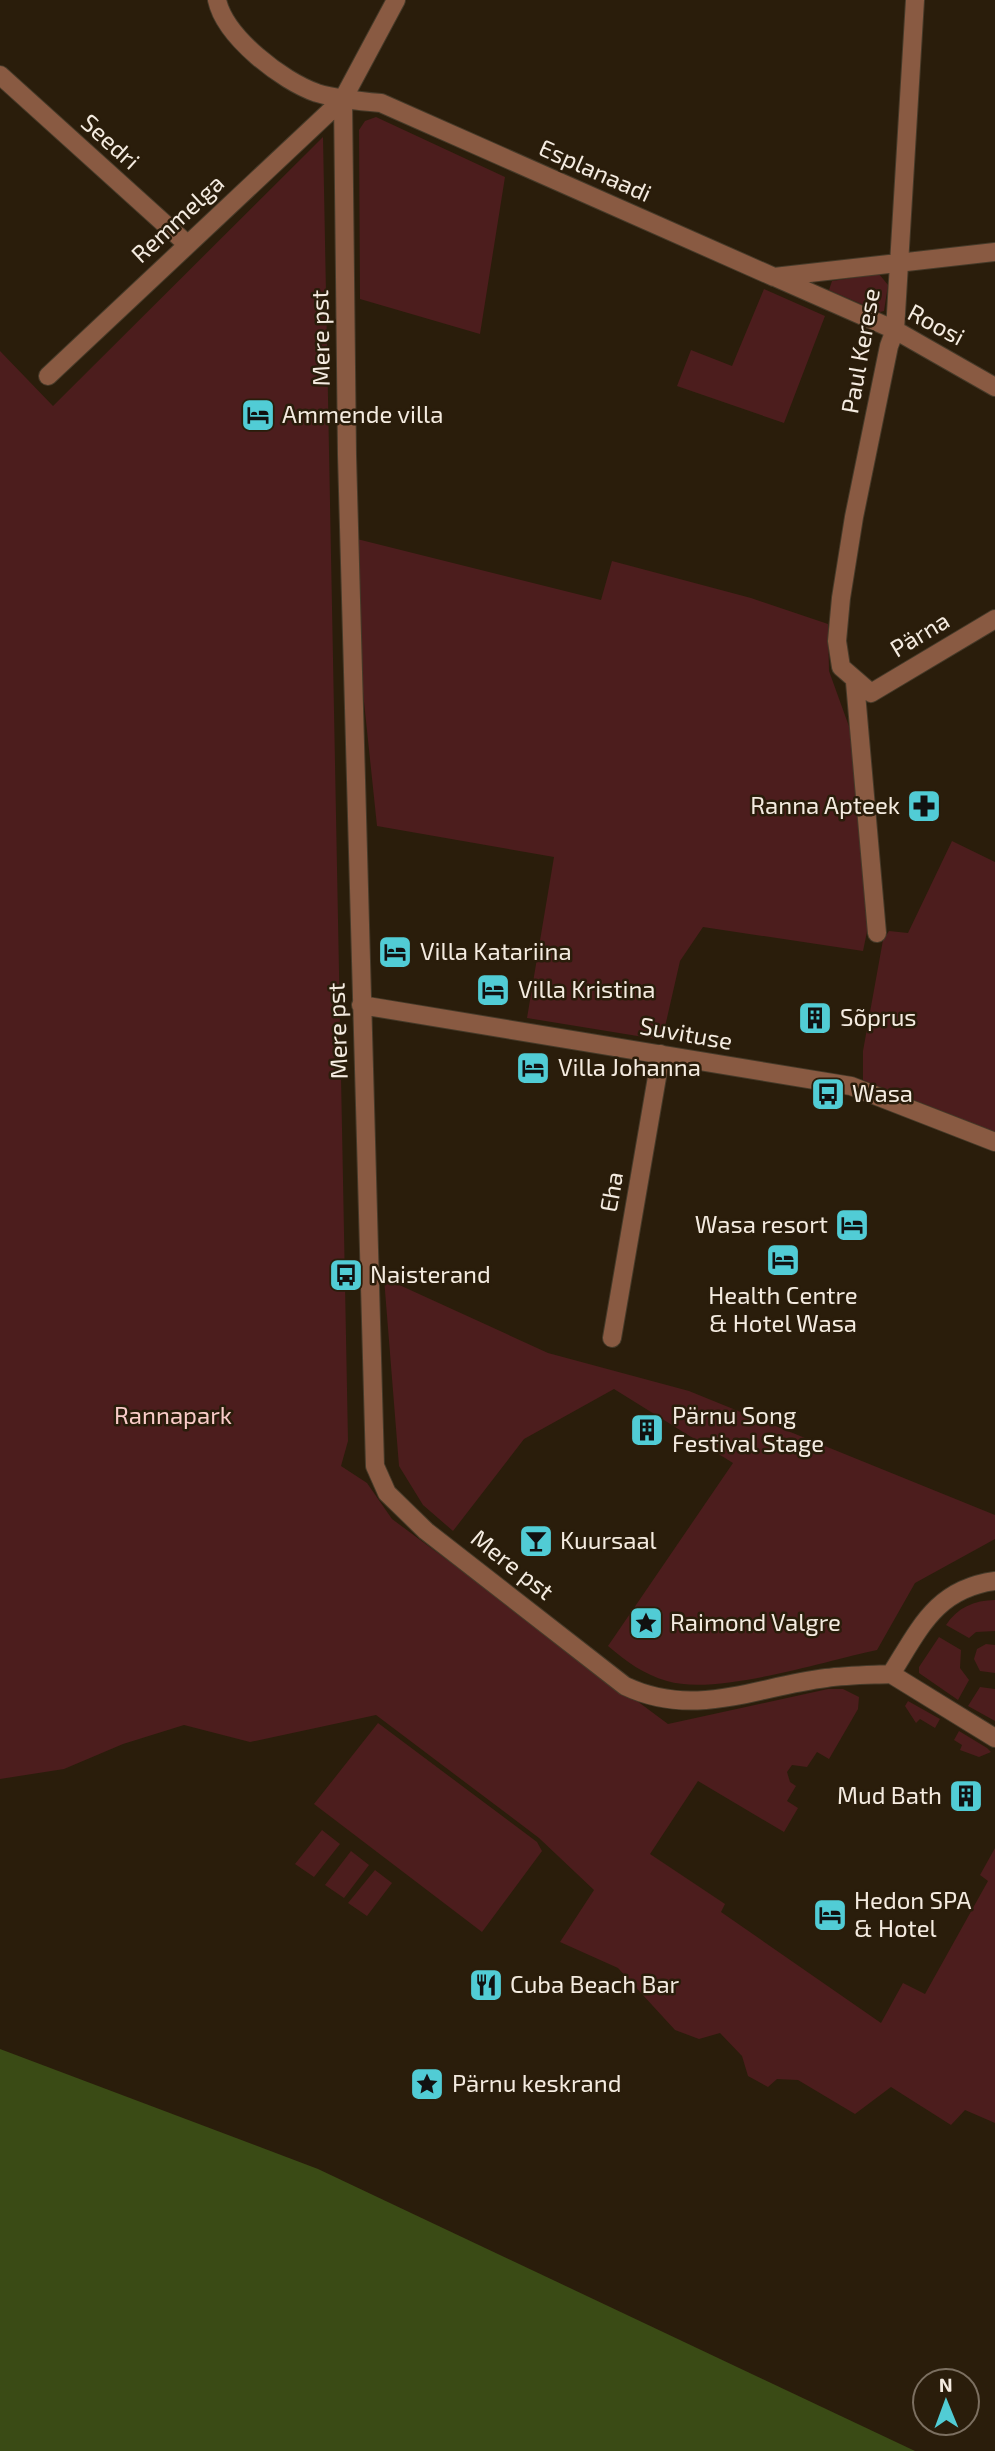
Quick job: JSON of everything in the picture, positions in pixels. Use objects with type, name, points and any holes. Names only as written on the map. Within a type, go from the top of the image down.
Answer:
[{"type":"street","name":"Esplanaadi","points":[[217,0],[220,14],[246,49],[314,92],[343,99],[381,103],[774,276],[995,252]]},
{"type":"street","name":"Mere pst","points":[[396,0],[343,99],[347,455],[375,1466],[387,1493],[426,1531],[625,1686],[649,1697],[703,1702],[826,1678],[891,1674]]},
{"type":"street","name":"Paul Kerese","points":[[871,693],[855,682],[841,667],[837,653],[841,598],[854,517],[889,346],[895,330],[915,0]]},
{"type":"street","name":"Seedri","points":[[0,75],[187,244]]},
{"type":"street","name":"Remmelga","points":[[48,376],[343,99]]},
{"type":"street","name":"Roosi","points":[[774,276],[895,330],[995,387]]},
{"type":"street","name":"Pärna","points":[[871,693],[995,619]]},
{"type":"street","points":[[855,682],[877,933]]},
{"type":"street","name":"Suvituse","points":[[361,1005],[851,1086],[995,1142]]},
{"type":"street","name":"Eha","points":[[612,1338],[661,1054]]},
{"type":"street","points":[[995,1581],[974,1585],[948,1596],[926,1619],[891,1674],[995,1738]]},
{"type":"green space","points":[[376,117],[505,177],[480,334],[360,299],[359,130],[365,121]]},
{"type":"green space","name":"Rannapark","points":[[323,137],[348,1441],[341,1466],[367,1483],[392,1519],[668,1724],[828,1689],[843,1689],[859,1697],[858,1709],[829,1759],[817,1752],[807,1767],[792,1765],[787,1772],[790,1782],[796,1786],[787,1801],[798,1808],[784,1832],[698,1781],[650,1854],[725,1904],[721,1912],[881,2023],[903,1983],[925,1994],[988,1881],[980,1875],[995,1848],[995,2123],[965,2110],[951,2125],[891,2087],[855,2114],[798,2080],[777,2079],[768,2087],[748,2076],[742,2056],[720,2033],[699,2039],[675,2030],[618,1968],[560,1942],[594,1890],[539,1838],[376,1715],[250,1742],[184,1725],[123,1744],[64,1769],[0,1779],[0,351],[53,406]]},
{"type":"green space","points":[[879,274],[888,285],[884,311],[880,312],[829,290],[832,281]]},
{"type":"green space","points":[[764,289],[825,316],[784,423],[677,386],[691,350],[732,366]]},
{"type":"green space","points":[[353,538],[601,600],[612,561],[751,598],[828,624],[829,671],[851,732],[869,922],[863,951],[703,927],[680,961],[662,1040],[527,1018],[554,857],[377,826],[355,616]]},
{"type":"green space","points":[[952,841],[995,862],[995,1132],[863,1080],[863,1051],[883,940],[889,931],[908,933]]},
{"type":"green space","points":[[384,1278],[548,1353],[689,1391],[995,1515],[995,1539],[915,1583],[877,1650],[741,1681],[688,1684],[650,1675],[608,1646],[733,1463],[614,1389],[524,1439],[453,1531],[423,1505],[399,1466]]},
{"type":"green space","points":[[995,1600],[995,1631],[976,1632],[969,1638],[946,1625],[955,1614],[967,1606]]},
{"type":"green space","points":[[939,1637],[961,1650],[960,1668],[969,1680],[958,1700],[919,1673],[919,1667]]},
{"type":"green space","points":[[986,1644],[995,1645],[995,1673],[980,1671],[974,1659],[977,1649]]},
{"type":"green space","points":[[980,1687],[995,1689],[995,1721],[968,1706]]},
{"type":"green space","points":[[908,1701],[940,1719],[935,1728],[920,1719],[916,1723],[905,1706]]},
{"type":"green space","points":[[378,1723],[537,1842],[542,1851],[482,1932],[314,1804]]},
{"type":"green space","points":[[959,1731],[991,1752],[979,1757],[960,1750],[962,1745],[954,1740]]},
{"type":"green space","points":[[322,1830],[340,1844],[314,1877],[295,1864]]},
{"type":"green space","points":[[351,1851],[369,1865],[344,1898],[325,1885]]},
{"type":"green space","points":[[375,1870],[392,1883],[367,1916],[348,1903]]},
{"type":"shaded area","points":[[0,2049],[318,2169],[915,2451],[0,2451]]},
{"type":"place","name":"Ammende villa","points":[[258,415]]},
{"type":"place","name":"Ranna Apteek","points":[[924,806]]},
{"type":"place","name":"Villa Katariina","points":[[395,952]]},
{"type":"place","name":"Villa Kristina","points":[[493,990]]},
{"type":"place","name":"Sõprus","points":[[815,1018]]},
{"type":"place","name":"Villa Johanna","points":[[533,1068]]},
{"type":"place","name":"Wasa","points":[[828,1094]]},
{"type":"place","name":"Wasa resort","points":[[852,1225]]},
{"type":"place","name":"Health Centre & Hotel Wasa","points":[[783,1260]]},
{"type":"place","name":"Naisterand","points":[[346,1275]]},
{"type":"place","name":"Pärnu Song Festival Stage","points":[[647,1430]]},
{"type":"place","name":"Kuursaal","points":[[536,1541]]},
{"type":"place","name":"Raimond Valgre","points":[[646,1623]]},
{"type":"place","name":"Mud Bath","points":[[966,1796]]},
{"type":"place","name":"Hedon SPA & Hotel","points":[[830,1915]]},
{"type":"place","name":"Cuba Beach Bar","points":[[486,1985]]},
{"type":"place","name":"Pärnu keskrand","points":[[427,2084]]}]
